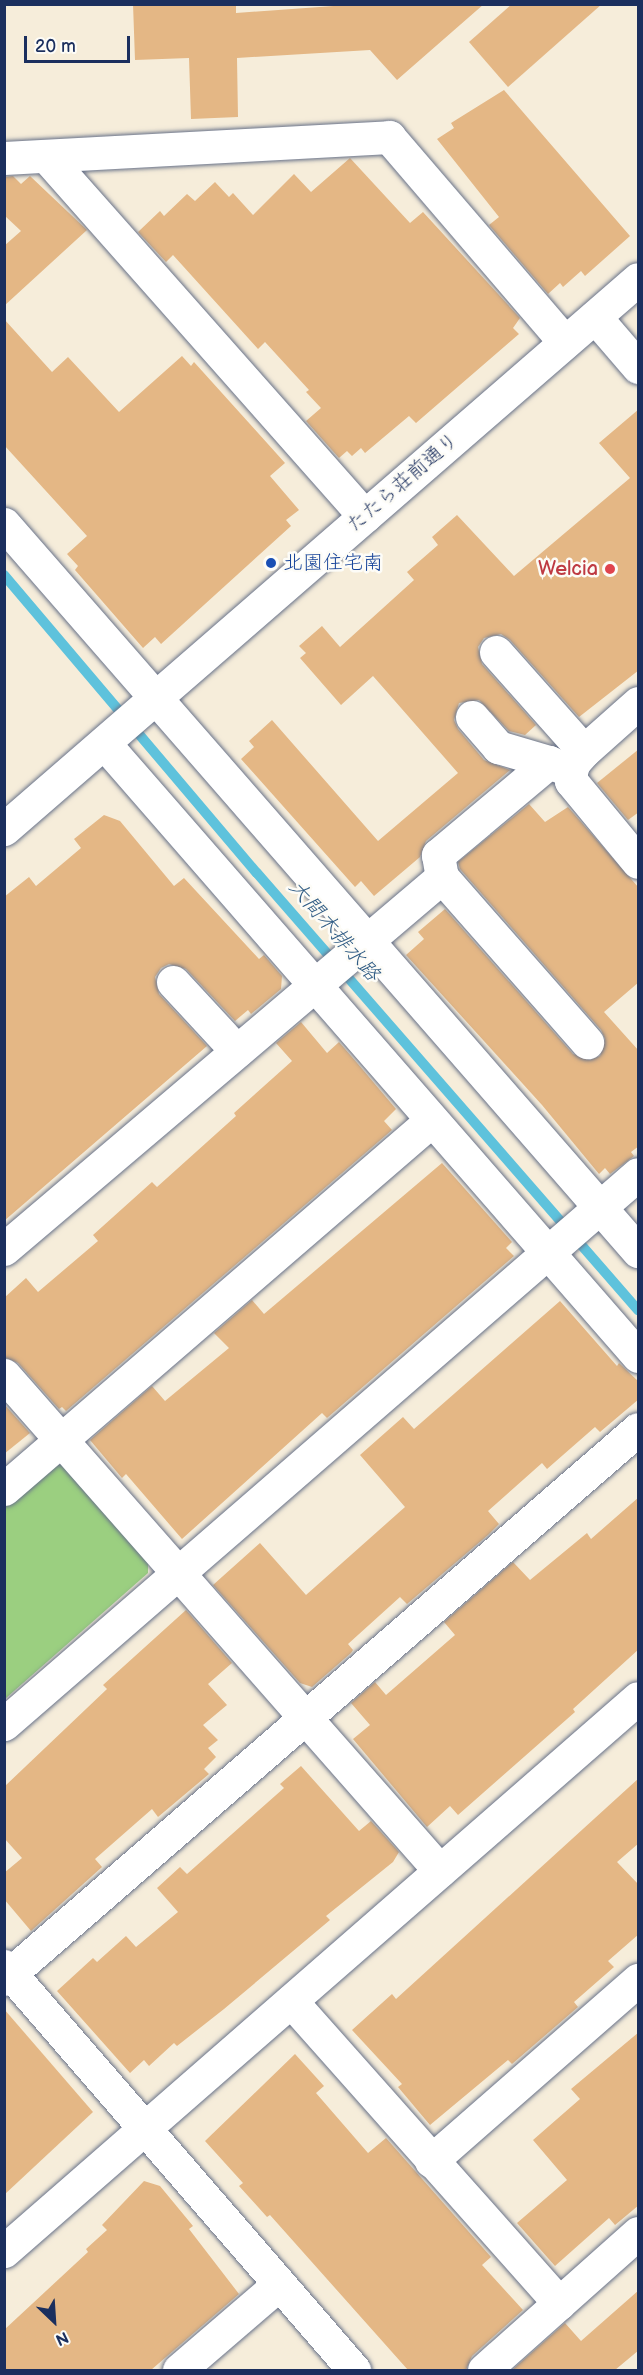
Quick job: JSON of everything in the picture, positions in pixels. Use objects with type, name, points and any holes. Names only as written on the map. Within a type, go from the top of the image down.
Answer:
[{"type":"street","points":[[4,158],[389,137],[565,342]]},
{"type":"street","points":[[46,156],[365,516]]},
{"type":"street","name":"たたら荘前通り","points":[[4,829],[639,279]]},
{"type":"street","points":[[595,316],[639,367]]},
{"type":"street","points":[[4,524],[152,702],[368,939],[639,1251]]},
{"type":"street","points":[[496,652],[568,762],[571,781],[639,862]]},
{"type":"street","points":[[587,1042],[442,877],[438,855],[568,762],[639,703]]},
{"type":"street","points":[[472,717],[498,747],[568,762]]},
{"type":"street","points":[[109,740],[432,1120],[639,1356]]},
{"type":"street","points":[[4,1249],[442,877]]},
{"type":"street","points":[[173,982],[237,1051]]},
{"type":"street","points":[[4,1489],[432,1120]]},
{"type":"street","points":[[4,1724],[639,1174]]},
{"type":"street","points":[[4,1376],[440,1871]]},
{"type":"street","points":[[354,2370],[145,2128],[7,1973],[639,1429]]},
{"type":"street","points":[[4,2251],[639,1698]]},
{"type":"street","points":[[431,2161],[639,1980]]},
{"type":"street","points":[[291,2001],[431,2161],[560,2303]]},
{"type":"street","points":[[484,2370],[639,2233]]},
{"type":"street","points":[[179,2370],[279,2284]]},
{"type":"green space","points":[[67,1464],[148,1563],[148,1573],[5,1699],[4,1507],[51,1466]]},
{"type":"building","points":[[133,4],[236,4],[236,13],[361,4],[484,4],[397,80],[370,50],[237,58],[238,117],[191,119],[189,58],[135,60]]},
{"type":"building","points":[[512,4],[602,4],[508,87],[469,42]]},
{"type":"building","points":[[504,90],[630,236],[585,276],[581,271],[563,287],[560,283],[548,294],[489,225],[499,217],[437,139],[454,128],[451,123]]},
{"type":"building","points":[[350,158],[410,223],[423,212],[520,318],[513,328],[519,334],[416,423],[409,416],[365,453],[361,448],[352,456],[347,451],[339,458],[306,421],[321,408],[306,392],[309,390],[265,342],[258,349],[173,255],[166,262],[138,232],[160,211],[164,216],[187,194],[195,201],[215,182],[229,197],[233,193],[253,215],[294,174],[311,192]]},
{"type":"building","points":[[13,176],[21,184],[30,176],[87,230],[4,306],[4,246],[21,231],[4,215],[4,177]]},
{"type":"building","points":[[4,319],[52,372],[68,357],[119,412],[182,356],[191,366],[194,362],[285,463],[270,476],[299,510],[286,520],[291,526],[161,644],[155,637],[143,648],[75,570],[78,566],[67,554],[87,536],[4,445]]},
{"type":"building","points":[[639,409],[639,670],[579,717],[510,640],[501,634],[484,638],[478,647],[482,664],[536,725],[525,735],[509,731],[479,700],[459,703],[454,720],[458,729],[484,760],[510,770],[426,841],[420,857],[374,896],[361,881],[355,887],[241,759],[254,747],[249,741],[272,720],[378,841],[458,773],[373,676],[341,705],[300,658],[306,653],[299,646],[322,626],[340,647],[414,580],[407,572],[438,545],[432,537],[457,515],[514,576],[630,478],[599,443]]},
{"type":"building","points":[[639,749],[639,812],[628,820],[597,783]]},
{"type":"building","points":[[529,804],[545,822],[568,807],[639,888],[639,982],[604,1012],[639,1051],[639,1146],[631,1152],[634,1156],[610,1174],[605,1168],[599,1174],[542,1105],[406,955],[424,939],[418,932],[445,909],[573,1054],[590,1060],[600,1056],[605,1039],[601,1030],[460,869],[458,862]]},
{"type":"building","points":[[104,815],[120,821],[174,886],[184,878],[259,959],[264,955],[282,976],[281,989],[251,1014],[248,1010],[235,1021],[186,969],[169,964],[161,968],[155,977],[159,994],[207,1046],[4,1221],[4,897],[29,877],[36,886],[81,848],[74,839]]},
{"type":"building","points":[[301,1022],[327,1053],[339,1042],[396,1109],[384,1121],[392,1130],[66,1411],[62,1407],[59,1409],[18,1363],[4,1357],[4,1298],[26,1278],[38,1292],[98,1241],[93,1235],[152,1182],[157,1187],[236,1116],[234,1113],[292,1061],[276,1043]]},
{"type":"building","points":[[442,1163],[512,1242],[506,1248],[514,1256],[327,1418],[322,1413],[182,1539],[126,1474],[122,1478],[90,1440],[152,1386],[165,1401],[229,1348],[214,1333],[252,1300],[264,1314]]},
{"type":"building","points":[[560,1301],[617,1366],[619,1363],[639,1382],[639,1399],[600,1432],[595,1427],[547,1469],[542,1463],[488,1511],[499,1524],[488,1535],[407,1604],[400,1597],[348,1644],[353,1650],[351,1653],[312,1687],[300,1683],[213,1585],[260,1543],[306,1595],[405,1507],[360,1455],[403,1417],[414,1429]]},
{"type":"building","points":[[4,1404],[30,1433],[4,1454]]},
{"type":"building","points":[[639,1497],[639,1649],[573,1709],[575,1712],[458,1815],[450,1806],[427,1827],[353,1739],[370,1725],[351,1703],[375,1682],[386,1695],[455,1635],[444,1622],[513,1562],[530,1580],[587,1533],[591,1539]]},
{"type":"building","points":[[186,1610],[232,1663],[208,1684],[227,1705],[203,1725],[218,1740],[208,1748],[216,1757],[204,1769],[209,1774],[158,1817],[152,1809],[95,1859],[102,1867],[31,1931],[4,1899],[4,1873],[22,1858],[4,1838],[4,1787],[107,1689],[103,1685]]},
{"type":"building","points":[[301,1766],[359,1831],[371,1821],[399,1852],[393,1862],[326,1916],[330,1920],[224,2009],[177,2046],[174,2043],[149,2066],[144,2060],[130,2073],[57,1991],[93,1958],[97,1962],[126,1936],[136,1947],[178,1912],[157,1888],[180,1867],[187,1874],[284,1788],[280,1784]]},
{"type":"building","points":[[639,1778],[639,1843],[617,1862],[639,1885],[639,1934],[608,1961],[614,1967],[574,2002],[578,2007],[512,2064],[508,2060],[430,2125],[398,2087],[402,2084],[352,2030],[392,1994],[396,1999]]},
{"type":"building","points":[[4,2009],[93,2112],[4,2195]]},
{"type":"building","points":[[639,2032],[639,2205],[615,2225],[609,2218],[555,2266],[517,2223],[567,2180],[533,2140],[580,2099],[571,2089]]},
{"type":"building","points":[[295,2054],[324,2086],[316,2093],[368,2153],[386,2138],[491,2257],[482,2265],[523,2310],[472,2356],[466,2370],[408,2370],[270,2215],[267,2217],[239,2186],[243,2183],[205,2141]]},
{"type":"building","points":[[144,2181],[160,2186],[193,2226],[189,2229],[239,2294],[151,2370],[4,2370],[4,2330],[88,2252],[86,2249],[107,2230],[102,2225]]},
{"type":"building","points":[[639,2290],[639,2350],[615,2370],[512,2370],[565,2323],[581,2341]]},
{"type":"waterway","name":"大間木排水路","points":[[4,575],[257,873],[638,1310]]},
{"type":"place","name":"北園住宅南","points":[[271,563]]},
{"type":"place","name":"Welcia","points":[[610,569]]}]
